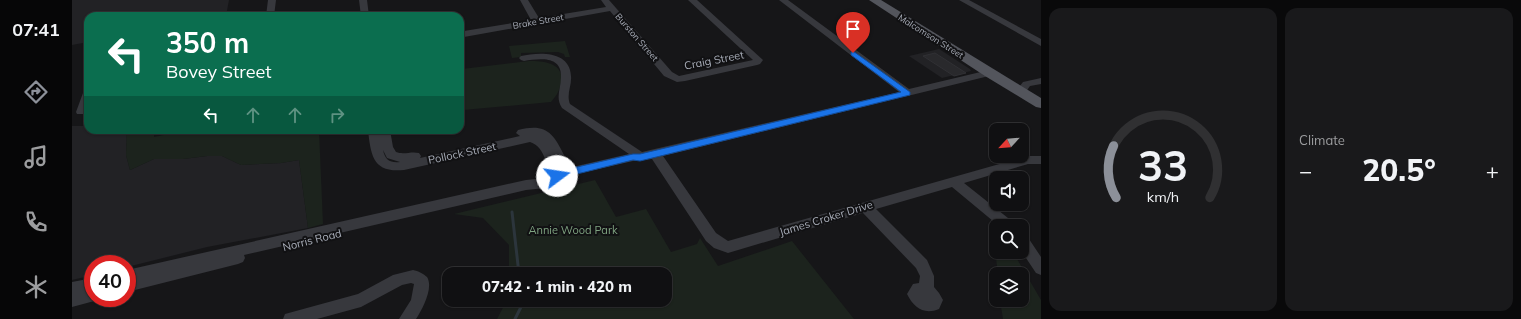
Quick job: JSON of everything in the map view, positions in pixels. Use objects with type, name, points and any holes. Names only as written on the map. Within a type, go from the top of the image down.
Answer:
[{"type":"main road","name":"Malcomson Street","points":[[874,0],[989,73],[1024,87],[1041,104]]},
{"type":"main road","name":"Malcomson Street","points":[[989,73],[998,82],[1041,109]]},
{"type":"street","points":[[270,12],[272,0]]},
{"type":"street","points":[[363,0],[364,12]]},
{"type":"street","points":[[524,0],[536,21]]},
{"type":"street","name":"Burston Street","points":[[605,0],[668,74]]},
{"type":"street","name":"Craig Street","points":[[668,74],[677,78],[685,78],[747,65],[757,62],[758,60],[692,0]]},
{"type":"street","points":[[783,0],[907,93]]},
{"type":"street","points":[[963,0],[1041,43]]},
{"type":"street","name":"Brake Street","points":[[464,34],[612,8]]},
{"type":"street","points":[[524,58],[544,57],[558,59],[566,76],[563,99],[566,106],[631,149],[640,158]]},
{"type":"street","name":"Norris Road","points":[[136,274],[199,263],[356,229],[497,192],[636,161],[640,158],[655,154],[989,73]]},
{"type":"street","points":[[1024,87],[1041,81]]},
{"type":"street","points":[[81,112],[84,104]]},
{"type":"street","name":"Pollock Street","points":[[380,134],[385,156],[383,164],[391,167],[436,155],[533,135],[543,143],[555,159],[564,176]]},
{"type":"street","name":"James Croker Drive","points":[[655,154],[711,237],[715,242],[725,246],[734,246],[1028,160],[1041,160]]},
{"type":"street","points":[[953,181],[999,219]]},
{"type":"street","points":[[866,207],[922,264],[927,276],[926,290]]},
{"type":"street","points":[[1029,251],[1041,269]]},
{"type":"street","name":"Norris Road","points":[[136,283],[199,263]]},
{"type":"street","points":[[291,319],[361,300],[398,280],[413,276],[421,281],[422,292],[418,303],[407,319]]},
{"type":"street","points":[[73,294],[84,288]]},
{"type":"street","points":[[73,294],[84,294]]},
{"type":"shaded area","points":[[72,0],[229,0],[227,12],[84,12],[84,43],[72,45]]},
{"type":"shaded area","points":[[939,49],[971,71],[942,78],[909,56]]},
{"type":"shaded area","points":[[72,126],[84,126],[84,134],[127,134],[126,155],[130,170],[154,159],[183,159],[222,156],[241,165],[281,163],[299,160],[308,228],[207,247],[136,265],[136,255],[84,255],[84,277],[72,280]]},
{"type":"green space","points":[[565,41],[570,57],[565,57],[564,54],[558,52],[521,53],[521,57],[512,58],[509,46]]},
{"type":"green space","points":[[529,61],[541,62],[552,64],[557,67],[560,71],[561,83],[558,93],[551,102],[464,110],[464,69]]},
{"type":"green space","points":[[127,134],[154,134],[154,137],[169,134],[319,134],[323,224],[308,228],[299,160],[281,163],[241,165],[222,156],[183,159],[154,159],[130,170],[126,155]]},
{"type":"green space","name":"Annie Wood Park","points":[[595,180],[616,217],[646,209],[671,252],[697,244],[700,238],[718,266],[792,241],[854,319],[497,319],[503,307],[672,307],[672,267],[509,267],[509,245],[483,218],[454,214]]},
{"type":"green space","points":[[996,259],[1017,259],[1022,267],[997,267]]},
{"type":"green space","points":[[1029,279],[1041,300],[1041,319],[1003,319],[1001,307],[1029,307]]},
{"type":"building","points":[[935,53],[966,73],[954,76],[923,56]]},
{"type":"waterway","points":[[512,212],[518,267]]},
{"type":"waterway","points":[[515,319],[521,307]]},
{"type":"route","points":[[557,176],[558,173],[565,171],[577,171],[633,157],[640,158],[907,93],[853,53]]}]
